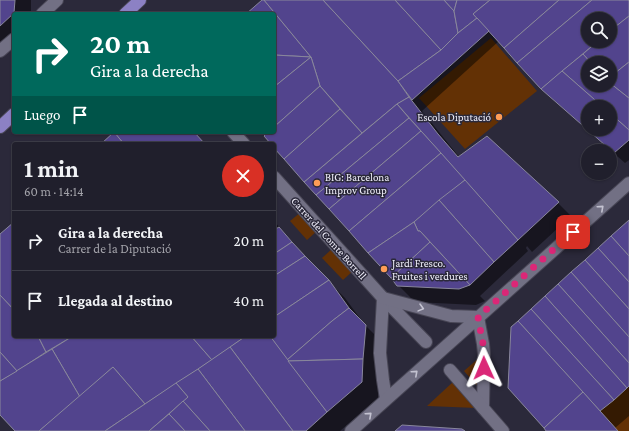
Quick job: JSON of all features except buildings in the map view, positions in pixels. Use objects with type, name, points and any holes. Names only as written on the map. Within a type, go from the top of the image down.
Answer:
[{"type":"main road","points":[[127,12],[140,0]]},
{"type":"main road","points":[[0,127],[12,116]]},
{"type":"street","points":[[44,12],[57,0]]},
{"type":"street","points":[[0,51],[12,41]]},
{"type":"street","points":[[235,134],[242,142]]},
{"type":"street","name":"Carrer del Comte Borrell","points":[[276,179],[383,298],[426,342]]},
{"type":"street","points":[[351,431],[629,183]]},
{"type":"street","points":[[386,399],[382,380],[380,353],[383,298],[451,316],[478,317]]},
{"type":"street","points":[[478,317],[484,354],[483,408]]},
{"type":"street","points":[[450,370],[503,431]]},
{"type":"shaded area","points":[[491,38],[537,91],[465,149],[419,98]]},
{"type":"shaded area","points":[[301,212],[318,230],[307,240],[290,221]]},
{"type":"shaded area","points":[[333,248],[354,270],[343,280],[322,258]]},
{"type":"shaded area","points":[[481,356],[479,388],[464,371]]},
{"type":"shaded area","points":[[453,382],[477,408],[427,406]]},
{"type":"shaded area","points":[[629,386],[629,431],[618,431],[600,411]]},
{"type":"place","name":"Escola Diputació","points":[[499,117]]},
{"type":"place","name":"BIG: Barcelona Improv Group","points":[[317,183]]},
{"type":"place","name":"Jardi Fresco. Fruites i verdures","points":[[384,269]]},
{"type":"route","points":[[484,368],[483,344],[478,317],[573,232]]}]
